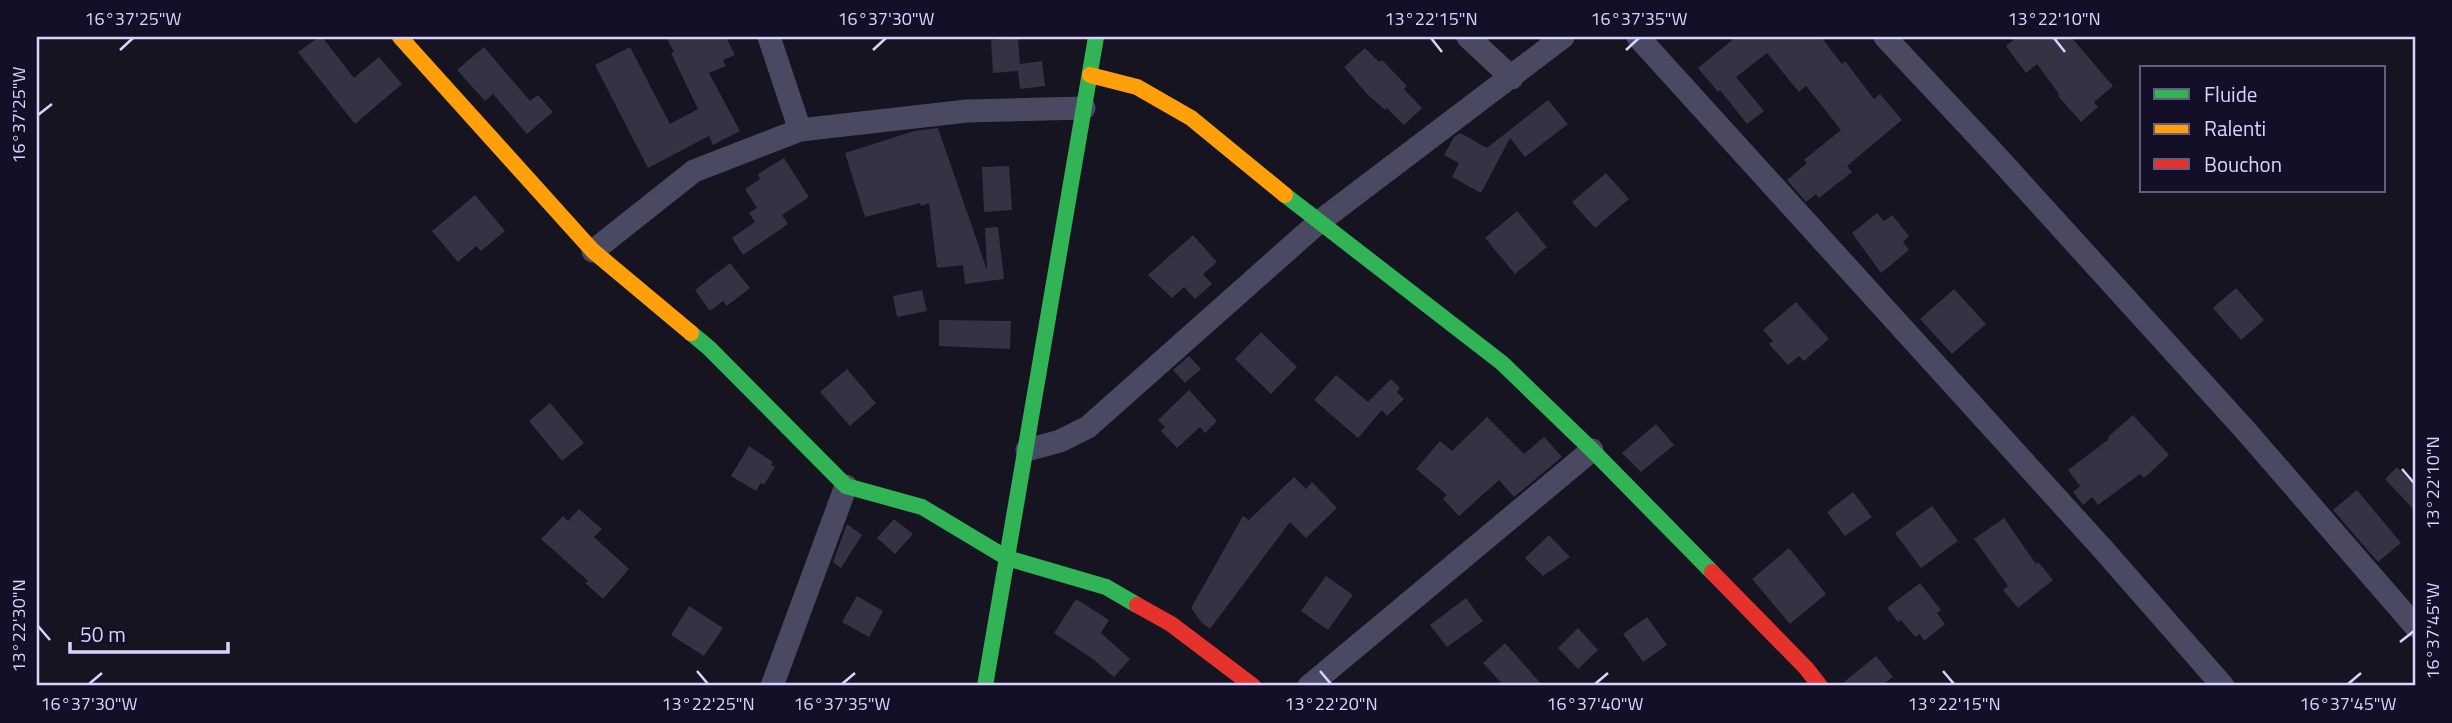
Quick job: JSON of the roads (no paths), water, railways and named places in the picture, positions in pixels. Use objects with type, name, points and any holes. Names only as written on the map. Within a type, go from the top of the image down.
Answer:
[{"type":"street","points":[[400,37],[593,251],[709,348],[846,486],[922,507],[1007,558],[1106,587],[1171,624],[1253,686]]},
{"type":"street","points":[[769,37],[800,130]]},
{"type":"street","points":[[985,686],[1096,37]]},
{"type":"street","points":[[1468,37],[1511,78]]},
{"type":"street","points":[[1027,450],[1060,441],[1088,427],[1318,222],[1563,37]]},
{"type":"street","points":[[1638,37],[2223,686]]},
{"type":"street","points":[[1885,37],[2246,431],[2415,626]]},
{"type":"street","points":[[1090,75],[1137,87],[1191,118],[1318,222],[1502,363],[1592,450],[1796,658],[1820,686]]},
{"type":"street","points":[[593,251],[694,171],[800,130],[967,111],[1084,108]]},
{"type":"street","points":[[1309,686],[1592,450]]},
{"type":"street","points":[[772,686],[846,486]]}]
